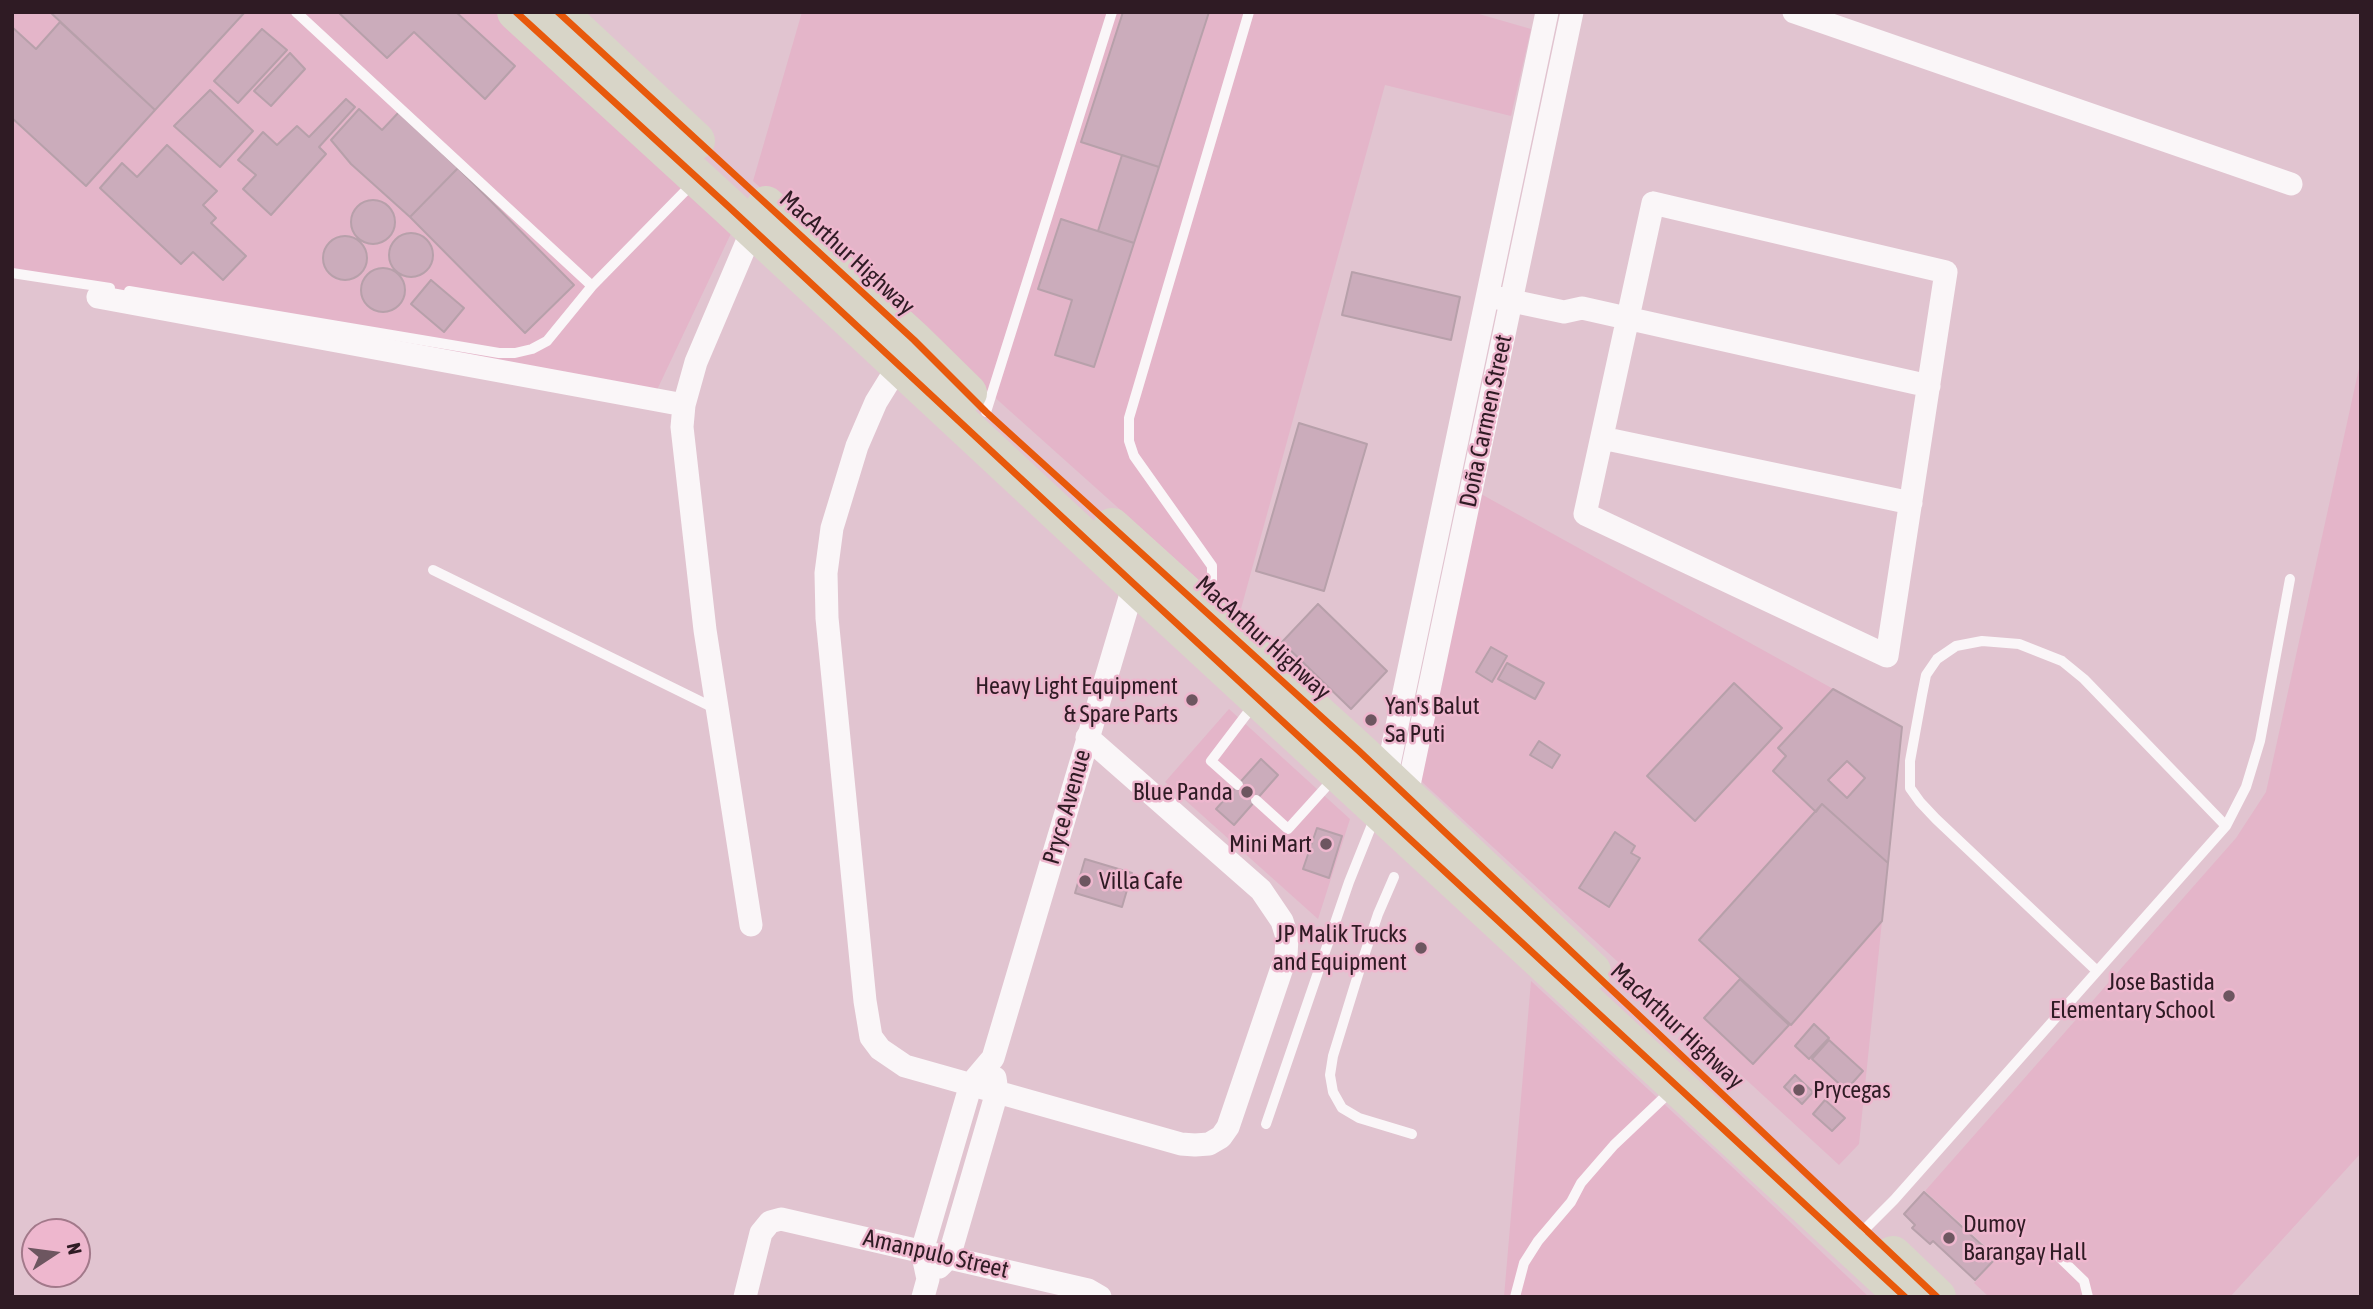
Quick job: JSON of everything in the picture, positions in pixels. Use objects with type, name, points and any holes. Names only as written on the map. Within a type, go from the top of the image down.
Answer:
[{"type":"highway","name":"MacArthur Highway","points":[[516,12],[753,228],[907,352],[965,403],[1138,570],[1258,698],[1338,773],[1392,803]]},
{"type":"highway","name":"MacArthur Highway","points":[[558,12],[907,352]]},
{"type":"highway","name":"MacArthur Highway","points":[[1138,570],[1200,606],[1392,803],[1686,1077],[1865,1229],[1937,1297]]},
{"type":"highway","name":"MacArthur Highway","points":[[1686,1077],[1847,1245],[1905,1297]]},
{"type":"street","name":"Doña Carmen Street","points":[[1392,803],[1490,288],[1547,12]]},
{"type":"street","name":"Doña Carmen Street","points":[[1392,803],[1513,293],[1572,12]]},
{"type":"street","points":[[1794,12],[2291,184]]},
{"type":"street","points":[[1653,203],[1946,272],[1887,656],[1585,514],[1628,318],[1653,203]]},
{"type":"street","points":[[751,925],[718,710],[682,427],[684,405],[696,362],[753,228]]},
{"type":"street","points":[[1490,288],[1513,293],[1567,297],[1582,308],[1928,386]]},
{"type":"street","points":[[98,297],[684,405]]},
{"type":"street","points":[[907,352],[876,402],[857,446],[832,528],[826,573],[827,618],[863,987],[872,1037],[880,1049],[905,1066],[1181,1144],[1209,1144],[1221,1137],[1228,1128],[1286,956],[1287,937],[1282,921],[1261,890],[1087,737]]},
{"type":"street","points":[[1602,438],[1910,503]]},
{"type":"street","name":"Pryce Avenue","points":[[925,1288],[949,1257],[997,1092],[993,1058],[1138,570]]},
{"type":"street","name":"Pryce Avenue","points":[[925,1288],[922,1251],[971,1084],[993,1058]]},
{"type":"street","name":"Amanpulo Street","points":[[745,1297],[761,1233],[770,1222],[787,1219],[1088,1290],[1100,1297]]},
{"type":"lane","points":[[296,12],[592,286]]},
{"type":"lane","points":[[965,403],[1112,12]]},
{"type":"lane","points":[[1200,606],[1212,582],[1212,566],[1134,456],[1129,441],[1129,418],[1250,12]]},
{"type":"lane","points":[[12,273],[499,353],[515,353],[532,349],[547,341],[592,286],[698,178]]},
{"type":"lane","points":[[433,570],[718,710]]},
{"type":"lane","points":[[1865,1229],[1894,1200],[2226,826],[2246,787],[2260,741],[2290,579]]},
{"type":"lane","points":[[2098,971],[1936,819],[1910,788],[1910,761],[1926,675],[1937,659],[1956,646],[1982,641],[2019,644],[2062,661],[2092,688],[2226,826]]},
{"type":"lane","points":[[1238,785],[1212,761],[1258,698]]},
{"type":"lane","points":[[1256,800],[1288,829],[1338,773]]},
{"type":"lane","points":[[1266,1124],[1349,882],[1392,803]]},
{"type":"lane","points":[[1394,877],[1362,962],[1332,1056],[1329,1075],[1333,1092],[1342,1108],[1359,1118],[1412,1134]]},
{"type":"lane","points":[[1515,1297],[1524,1263],[1538,1241],[1571,1202],[1581,1183],[1614,1145],[1686,1077]]},
{"type":"lane","points":[[2055,1253],[2084,1281],[2088,1297]]},
{"type":"shaded area","points":[[12,12],[496,12],[689,187],[735,225],[656,392],[12,276]]},
{"type":"shaded area","points":[[802,12],[1472,12],[1531,29],[1511,116],[1385,85],[1239,616],[753,181]]},
{"type":"shaded area","name":"Jose Bastida Elementary School","points":[[2361,359],[2361,1153],[2230,1297],[1989,1297],[1974,1283],[1997,1257],[1925,1191],[2236,838],[2266,792]]},
{"type":"shaded area","name":"Prycegas","points":[[1481,494],[1902,727],[1859,1144],[1839,1165],[1421,781]]},
{"type":"shaded area","points":[[1229,709],[1350,819],[1318,919],[1165,782]]},
{"type":"shaded area","points":[[1531,981],[1729,1164],[1869,1297],[1504,1297]]},
{"type":"building","points":[[50,12],[245,12],[155,110]]},
{"type":"building","points":[[338,12],[456,12],[515,66],[485,99],[414,32],[387,58]]},
{"type":"building","points":[[1123,12],[1209,12],[1159,167],[1081,142]]},
{"type":"building","points":[[60,22],[155,110],[86,186],[12,118],[12,27],[36,49]]},
{"type":"building","points":[[262,29],[287,50],[238,103],[214,81]]},
{"type":"building","points":[[290,53],[305,69],[271,106],[254,91]]},
{"type":"building","points":[[210,90],[253,131],[220,167],[174,126]]},
{"type":"building","points":[[346,99],[355,107],[319,147],[326,154],[271,215],[243,189],[256,175],[238,160],[263,132],[277,145],[297,126],[309,137]]},
{"type":"building","points":[[359,109],[382,130],[399,112],[458,168],[410,217],[351,164],[331,140]]},
{"type":"building","points":[[167,145],[217,191],[203,205],[216,218],[211,223],[246,256],[223,280],[193,252],[181,264],[100,188],[122,163],[137,177]]},
{"type":"building","points":[[1122,155],[1159,167],[1134,243],[1098,231]]},
{"type":"building","points":[[458,168],[574,285],[525,333],[410,217]]},
{"type":"building","points":[[373,200],[388,207],[395,222],[388,237],[373,244],[358,237],[351,222],[358,207]]},
{"type":"building","points":[[1061,219],[1134,243],[1094,367],[1055,355],[1072,300],[1038,289]]},
{"type":"building","points":[[411,233],[426,240],[433,255],[426,270],[411,277],[396,270],[389,255],[396,240]]},
{"type":"building","points":[[345,236],[360,243],[367,258],[360,273],[345,280],[330,273],[323,258],[330,243]]},
{"type":"building","points":[[383,268],[398,275],[405,290],[398,305],[383,312],[368,305],[361,290],[368,275]]},
{"type":"building","points":[[1352,272],[1460,297],[1451,340],[1342,315]]},
{"type":"building","points":[[431,280],[464,308],[444,332],[411,304]]},
{"type":"building","points":[[1299,423],[1367,444],[1324,591],[1256,571]]},
{"type":"building","points":[[1318,604],[1387,671],[1351,709],[1282,642]]},
{"type":"building","points":[[1491,647],[1507,656],[1492,682],[1476,672]]},
{"type":"building","points":[[1507,663],[1544,683],[1535,699],[1498,679]]},
{"type":"building","points":[[1734,683],[1782,728],[1695,821],[1647,776]]},
{"type":"building","points":[[1833,689],[1902,727],[1888,863],[1822,804],[1816,812],[1773,771],[1786,756],[1778,748]],"holes":[[[1847,761],[1865,778],[1847,798],[1828,780]]]},
{"type":"building","points":[[1539,741],[1560,755],[1552,768],[1530,755]]},
{"type":"building","name":"Blue Panda","points":[[1261,759],[1278,775],[1234,825],[1216,809]]},
{"type":"building","points":[[1822,804],[1888,863],[1882,921],[1791,1025],[1699,940]]},
{"type":"building","points":[[1317,828],[1342,836],[1329,878],[1303,869]]},
{"type":"building","points":[[1615,832],[1635,846],[1631,853],[1640,858],[1609,907],[1579,888]]},
{"type":"building","points":[[1085,859],[1132,873],[1122,907],[1075,893]]},
{"type":"building","points":[[1740,979],[1789,1025],[1753,1064],[1704,1018]]},
{"type":"building","points":[[1814,1024],[1829,1038],[1809,1059],[1795,1046]]},
{"type":"building","points":[[1829,1040],[1863,1071],[1846,1090],[1812,1059]]},
{"type":"building","points":[[1795,1075],[1813,1092],[1802,1104],[1784,1087]]},
{"type":"building","points":[[1825,1100],[1845,1118],[1832,1131],[1813,1114]]},
{"type":"building","name":"Dumoy Barangay Hall","points":[[1924,1192],[1996,1258],[1975,1280],[1933,1241],[1930,1244],[1912,1228],[1915,1225],[1904,1214]]},
{"type":"cycle path","points":[[516,12],[1905,1297]]},
{"type":"cycle path","points":[[558,12],[914,340],[986,412],[1359,751],[1937,1297]]},
{"type":"place","name":"Heavy Light Equipment & Spare Parts","points":[[1192,700]]},
{"type":"place","name":"Yan's Balut Sa Puti","points":[[1371,720]]},
{"type":"place","name":"Blue Panda","points":[[1247,792]]},
{"type":"place","name":"Mini Mart","points":[[1326,844]]},
{"type":"place","name":"Villa Cafe","points":[[1085,881]]},
{"type":"place","name":"JP Malik Trucks and Equipment","points":[[1421,948]]},
{"type":"place","name":"Jose Bastida Elementary School","points":[[2229,996]]},
{"type":"place","name":"Prycegas","points":[[1799,1090]]},
{"type":"place","name":"Dumoy Barangay Hall","points":[[1949,1238]]}]
